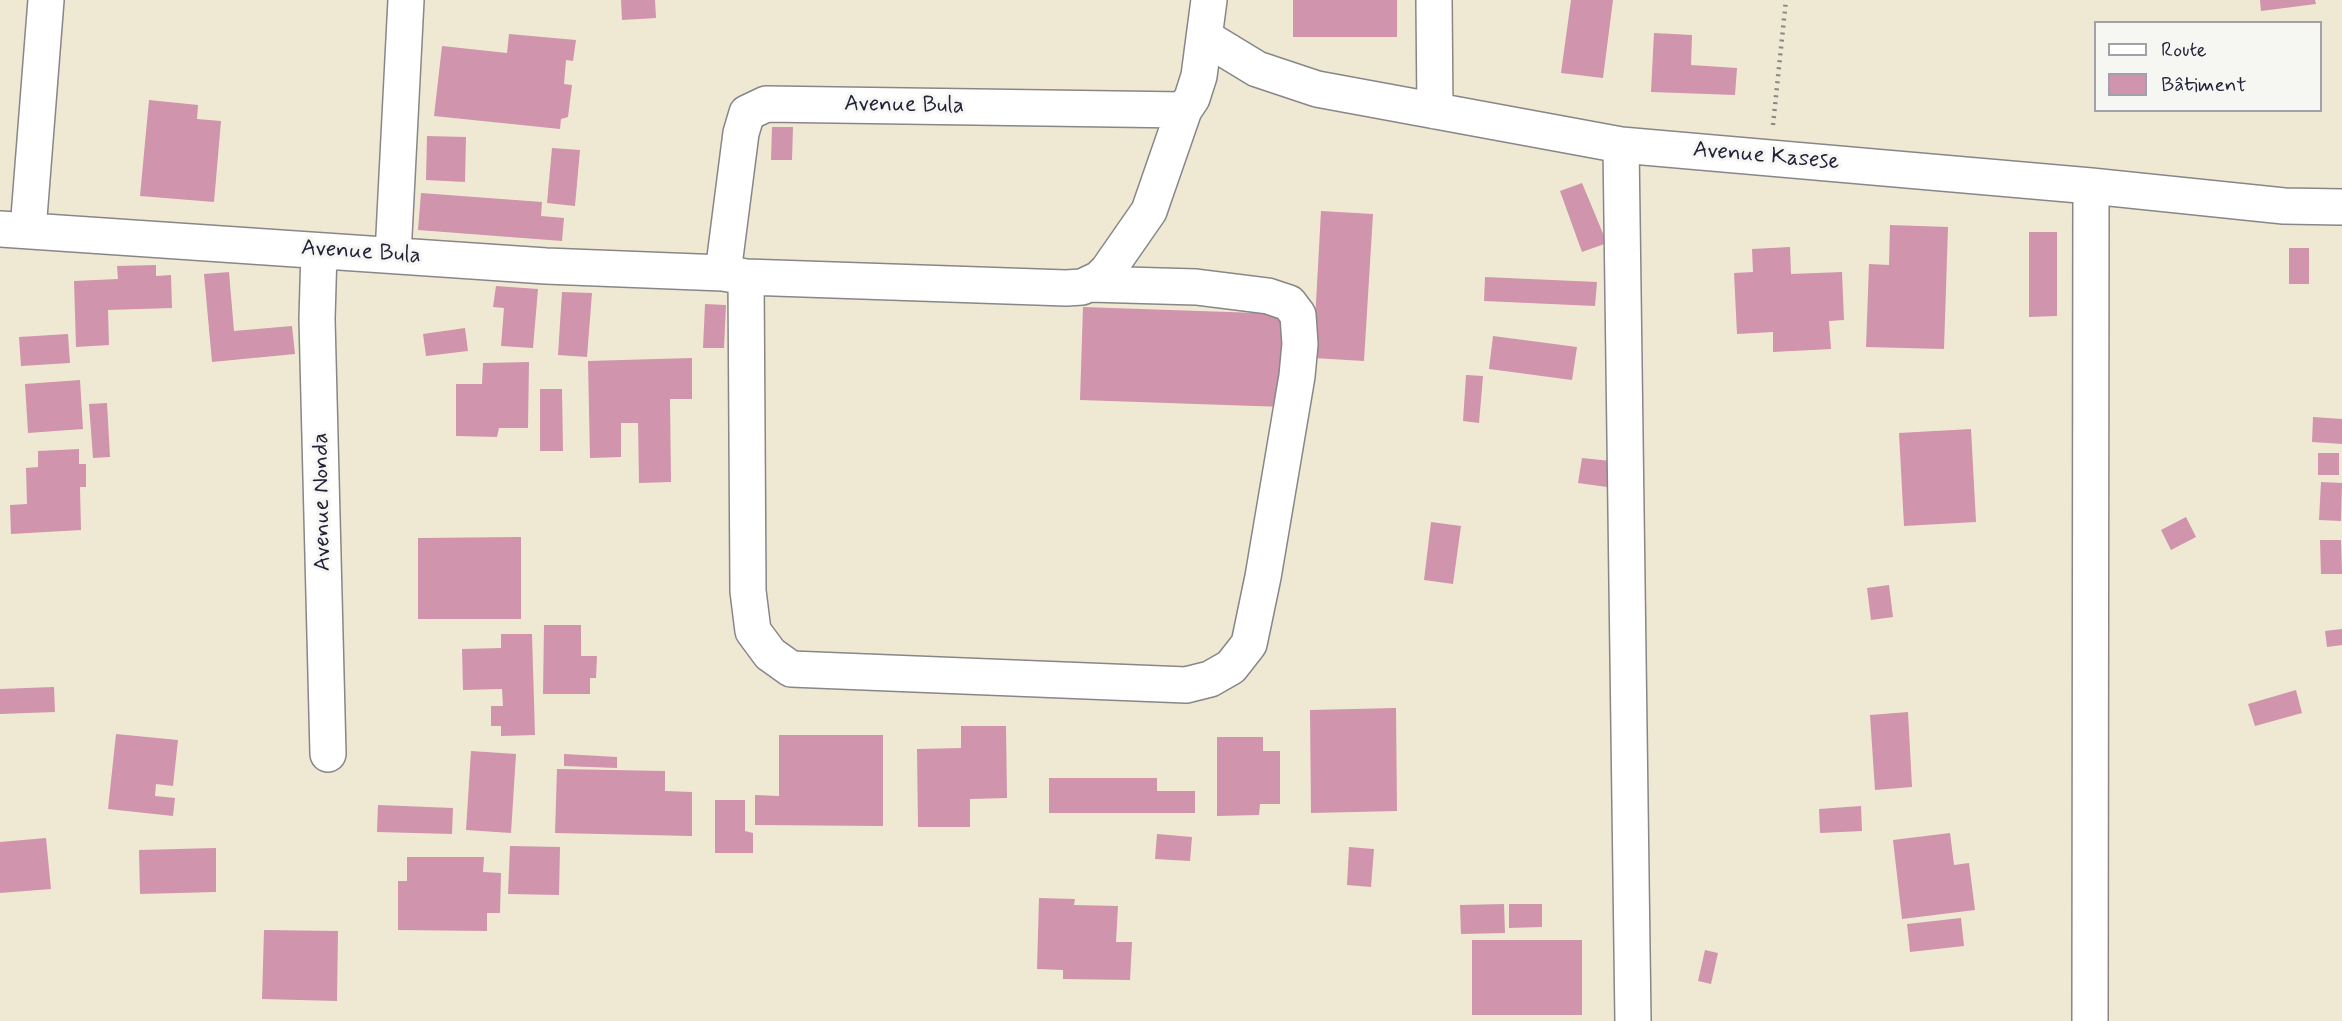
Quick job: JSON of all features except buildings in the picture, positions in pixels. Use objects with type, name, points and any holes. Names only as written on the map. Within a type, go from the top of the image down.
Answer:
[{"type":"street","points":[[14,230],[46,0]]},
{"type":"street","points":[[393,255],[406,0]]},
{"type":"street","points":[[1090,284],[1108,270],[1149,211],[1158,190],[1184,110],[1192,99],[1199,76],[1209,0]]},
{"type":"street","points":[[1434,0],[1435,111]]},
{"type":"street","name":"Avenue Kasese","points":[[1206,38],[1257,69],[1305,85],[1621,145],[2091,186],[2284,206],[2342,207]]},
{"type":"street","name":"Avenue Bula","points":[[14,230],[546,266],[734,275],[741,133],[747,113],[766,104],[1184,110]]},
{"type":"street","points":[[1621,145],[1633,1021]]},
{"type":"street","points":[[2090,1021],[2091,186]]},
{"type":"street","name":"Avenue Nonda","points":[[319,251],[317,319],[328,754]]},
{"type":"street","points":[[734,275],[1066,288],[1090,284],[1196,288],[1269,296],[1289,303],[1297,316],[1300,344],[1297,376],[1249,644],[1231,667],[1210,679],[1186,685],[792,669],[769,654],[753,631],[748,591],[734,275]]},
{"type":"path","points":[[1770,157],[1786,0]]}]
